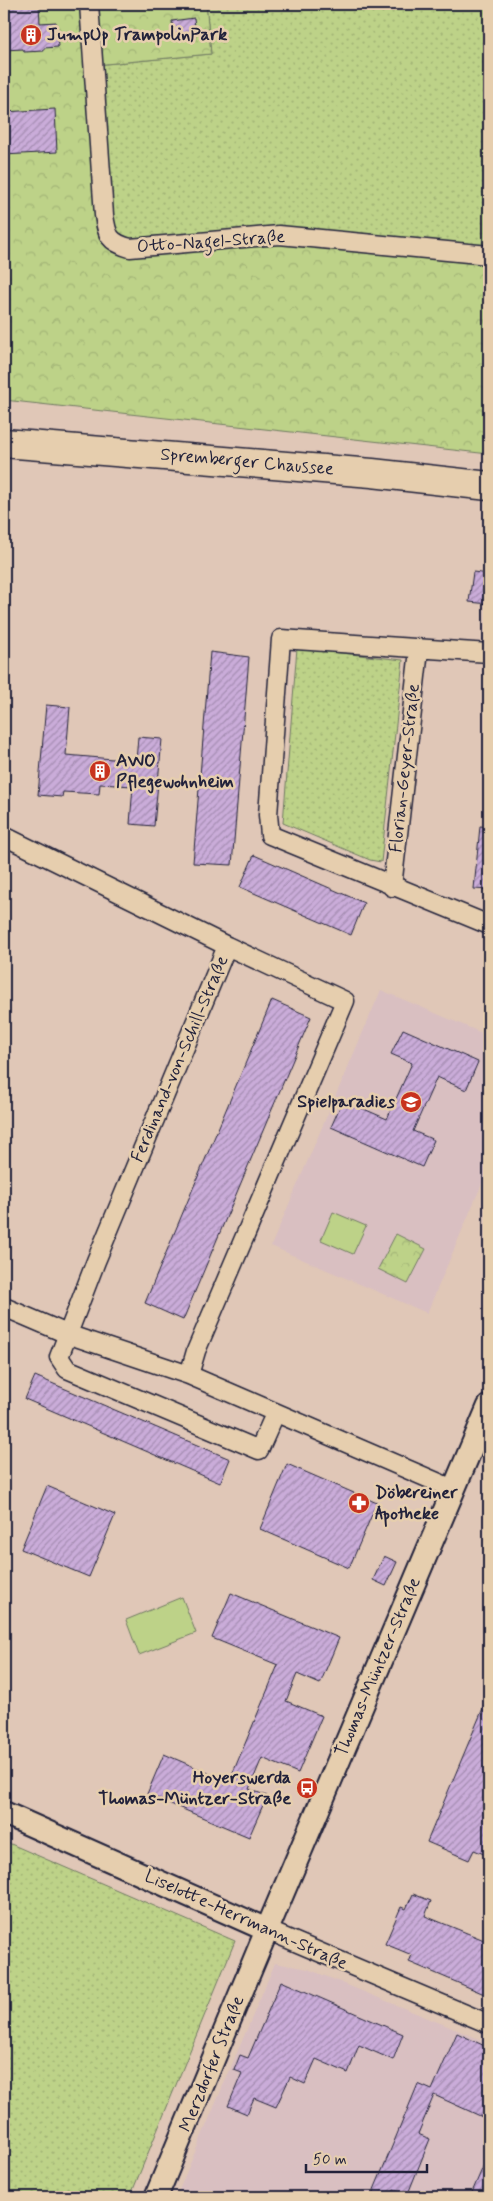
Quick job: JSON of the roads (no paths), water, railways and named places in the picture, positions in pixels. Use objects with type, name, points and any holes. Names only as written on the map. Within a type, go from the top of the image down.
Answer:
[{"type":"main road","name":"Spremberger Chaussee","points":[[4,443],[372,473],[489,486]]},
{"type":"street","name":"Otto-Nagel-Straße","points":[[89,4],[104,215],[107,232],[112,240],[130,248],[279,235],[489,255]]},
{"type":"street","points":[[489,653],[281,640],[268,815],[270,835],[489,925]]},
{"type":"street","name":"Florian-Geyer-Straße","points":[[392,886],[418,650]]},
{"type":"street","points":[[4,836],[228,946]]},
{"type":"street","name":"Ferdinand-von-Schill-Straße","points":[[189,1375],[196,1351],[346,1001],[228,946],[66,1334],[59,1357],[67,1369],[259,1450],[276,1414]]},
{"type":"street","points":[[4,1307],[66,1334],[189,1375],[453,1489]]},
{"type":"street","name":"Thomas-Müntzer-Straße","points":[[267,1930],[489,1406]]},
{"type":"street","name":"Liselotte-Herrmann-Straße","points":[[4,1814],[267,1930],[489,2024]]},
{"type":"street","name":"Merzdorfer Straße","points":[[156,2197],[267,1930]]},
{"type":"place","name":"JumpUp TrampolinPark","points":[[31,35]]},
{"type":"place","name":"AWO Pflegewohnheim","points":[[100,771]]},
{"type":"place","name":"Spielparadies","points":[[411,1102]]},
{"type":"place","name":"Döbereiner Apotheke","points":[[359,1503]]},
{"type":"place","name":"Hoyerswerda Thomas-Müntzer-Straße","points":[[307,1788]]}]
